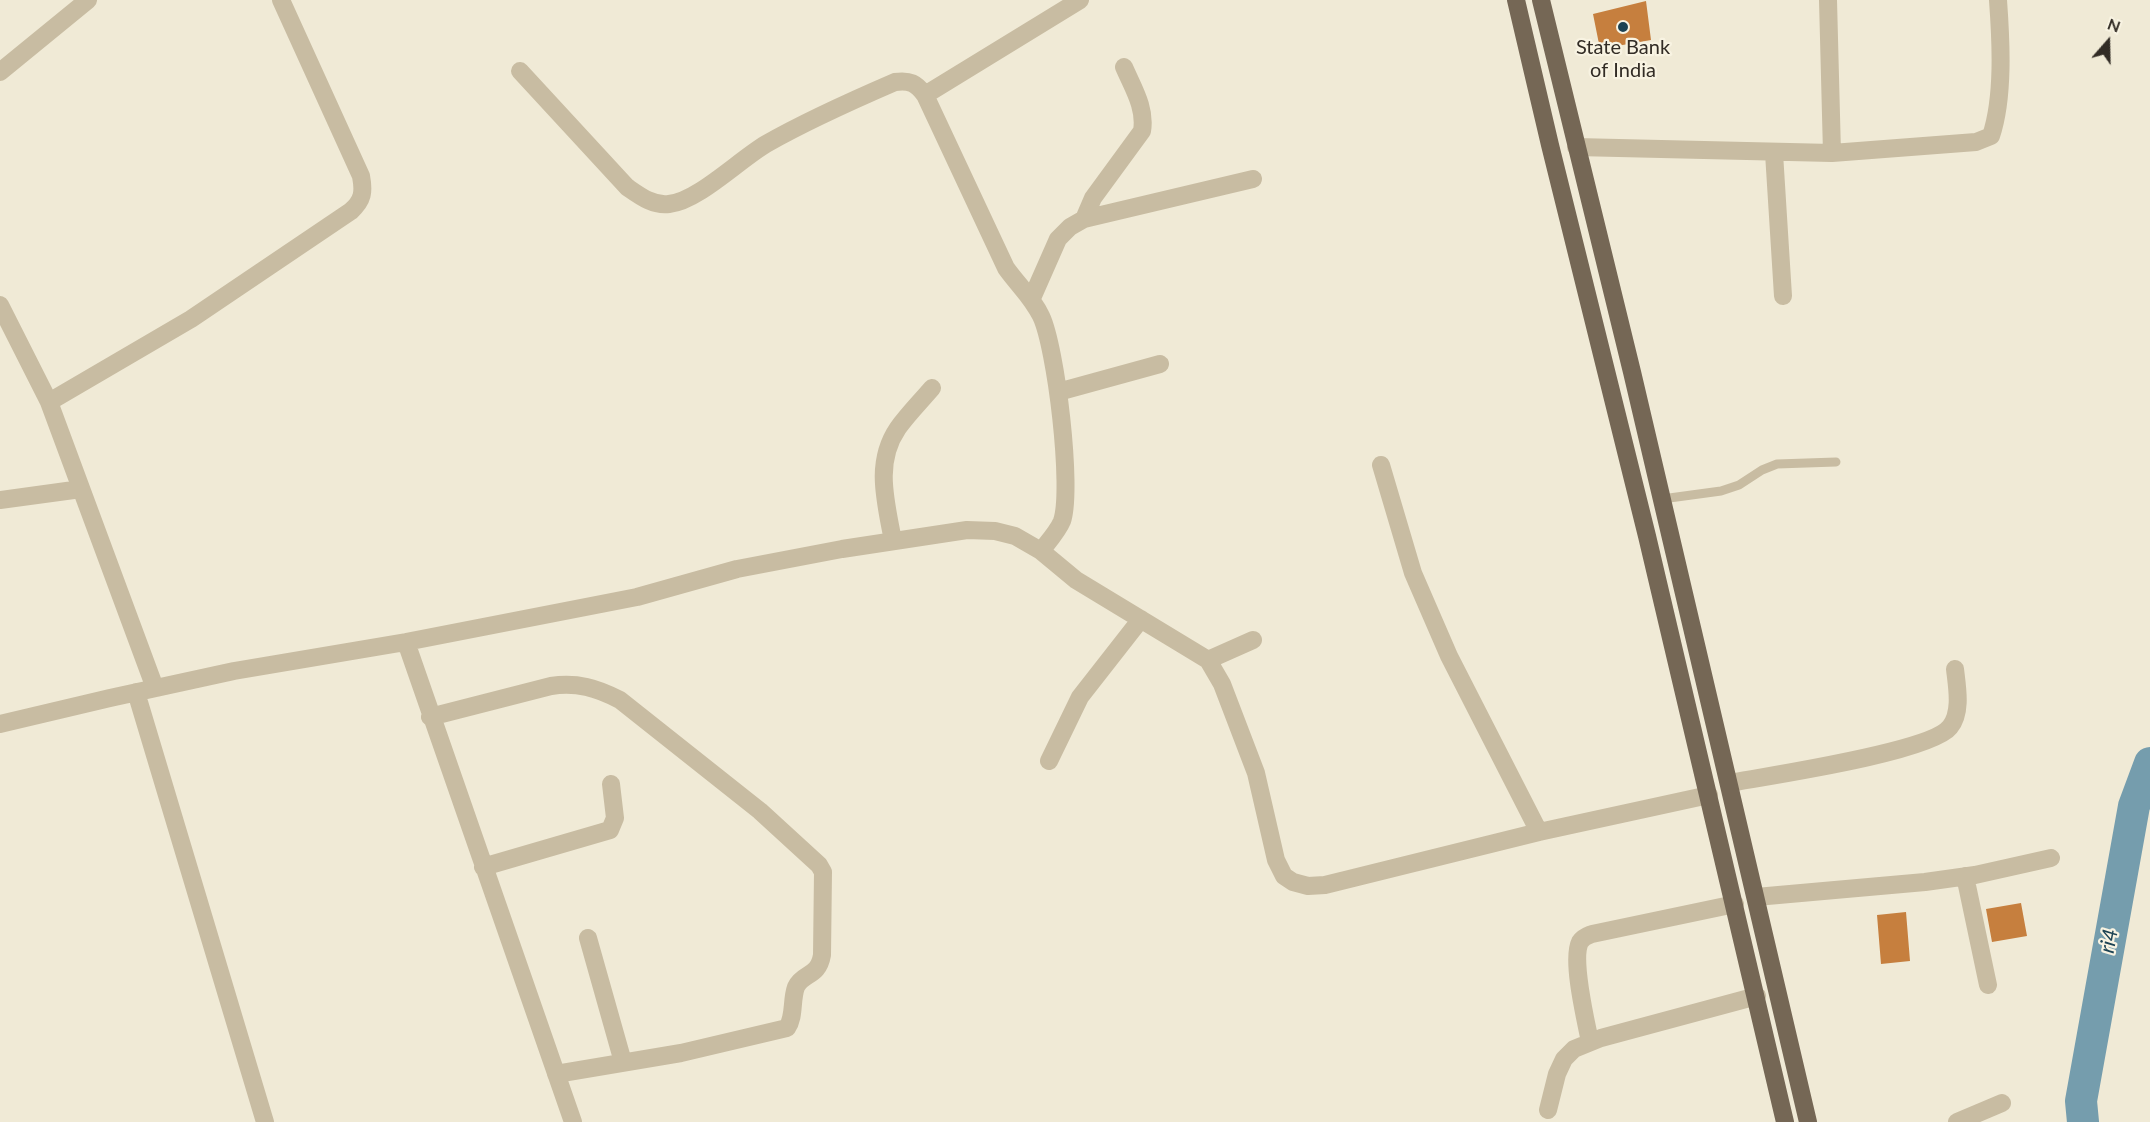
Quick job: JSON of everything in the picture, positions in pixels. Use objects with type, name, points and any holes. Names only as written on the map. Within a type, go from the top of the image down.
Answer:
[{"type":"main road","points":[[1516,0],[1709,795],[1785,1122]]},
{"type":"main road","points":[[1541,0],[1662,499],[1808,1122]]},
{"type":"street","points":[[0,72],[88,0]]},
{"type":"street","points":[[49,402],[191,319],[351,211],[360,202],[364,189],[361,176],[280,0]]},
{"type":"street","points":[[926,94],[1080,0]]},
{"type":"street","points":[[1828,0],[1832,153]]},
{"type":"street","points":[[1576,147],[1832,153],[1976,142],[1991,135],[1996,119],[2000,53],[1998,0]]},
{"type":"street","points":[[1084,219],[1093,198],[1142,131],[1144,122],[1142,108],[1124,67]]},
{"type":"street","points":[[520,71],[627,188],[646,200],[667,204],[688,199],[764,146],[813,118],[885,86],[908,80],[917,85],[926,94],[1006,268],[1032,298],[1049,337],[1058,392],[1066,499],[1062,522],[1041,551]]},
{"type":"street","points":[[1774,153],[1783,296]]},
{"type":"street","points":[[1032,298],[1058,238],[1070,227],[1084,219],[1253,179]]},
{"type":"street","points":[[0,305],[4,325],[49,402],[155,688]]},
{"type":"street","points":[[1058,392],[1160,364]]},
{"type":"street","points":[[893,541],[883,487],[883,466],[888,447],[898,428],[932,388]]},
{"type":"street","points":[[1381,465],[1413,573],[1440,635],[1539,832]]},
{"type":"street","points":[[0,500],[81,489]]},
{"type":"street","points":[[0,724],[234,671],[406,642],[637,597],[737,569],[967,530],[995,531],[1015,536],[1041,551],[1076,580],[1208,660],[1222,684],[1256,773],[1276,860],[1284,876],[1293,882],[1308,886],[1325,885],[1539,832],[1709,795]]},
{"type":"street","points":[[1049,761],[1080,697],[1141,619]]},
{"type":"street","points":[[1208,660],[1253,640]]},
{"type":"street","points":[[406,642],[430,717],[573,1122]]},
{"type":"street","points":[[1729,783],[1884,754],[1942,735],[1951,726],[1956,715],[1958,700],[1955,669]]},
{"type":"street","points":[[430,717],[551,686],[584,685],[600,690],[620,700],[734,789],[789,836],[819,865],[823,872],[820,964],[814,972],[799,982],[795,989],[793,1012],[787,1028],[681,1053],[556,1074]]},
{"type":"street","points":[[136,692],[265,1122]]},
{"type":"street","points":[[483,867],[610,830],[615,818],[611,784]]},
{"type":"street","points":[[1756,897],[1924,882],[2051,858]]},
{"type":"street","points":[[1965,876],[1988,985]]},
{"type":"street","points":[[1590,1042],[1578,972],[1578,952],[1580,942],[1584,937],[1735,904]]},
{"type":"street","points":[[588,938],[623,1062]]},
{"type":"street","points":[[1548,1110],[1557,1074],[1564,1059],[1574,1049],[1590,1042],[1757,996]]},
{"type":"street","points":[[1957,1122],[2002,1103]]},
{"type":"lane","points":[[1662,499],[1721,491],[1739,485],[1777,464],[1836,462]]},
{"type":"building","name":"State Bank of India","points":[[1646,1],[1651,40],[1600,49],[1593,14]]},
{"type":"building","points":[[2021,903],[2027,936],[1992,942],[1986,909]]},
{"type":"building","points":[[1906,912],[1910,961],[1881,964],[1877,915]]},
{"type":"waterway","name":"ri4","points":[[2083,1122],[2081,1101],[2134,806],[2150,763]]},
{"type":"place","name":"State Bank of India","points":[[1623,27]]}]
